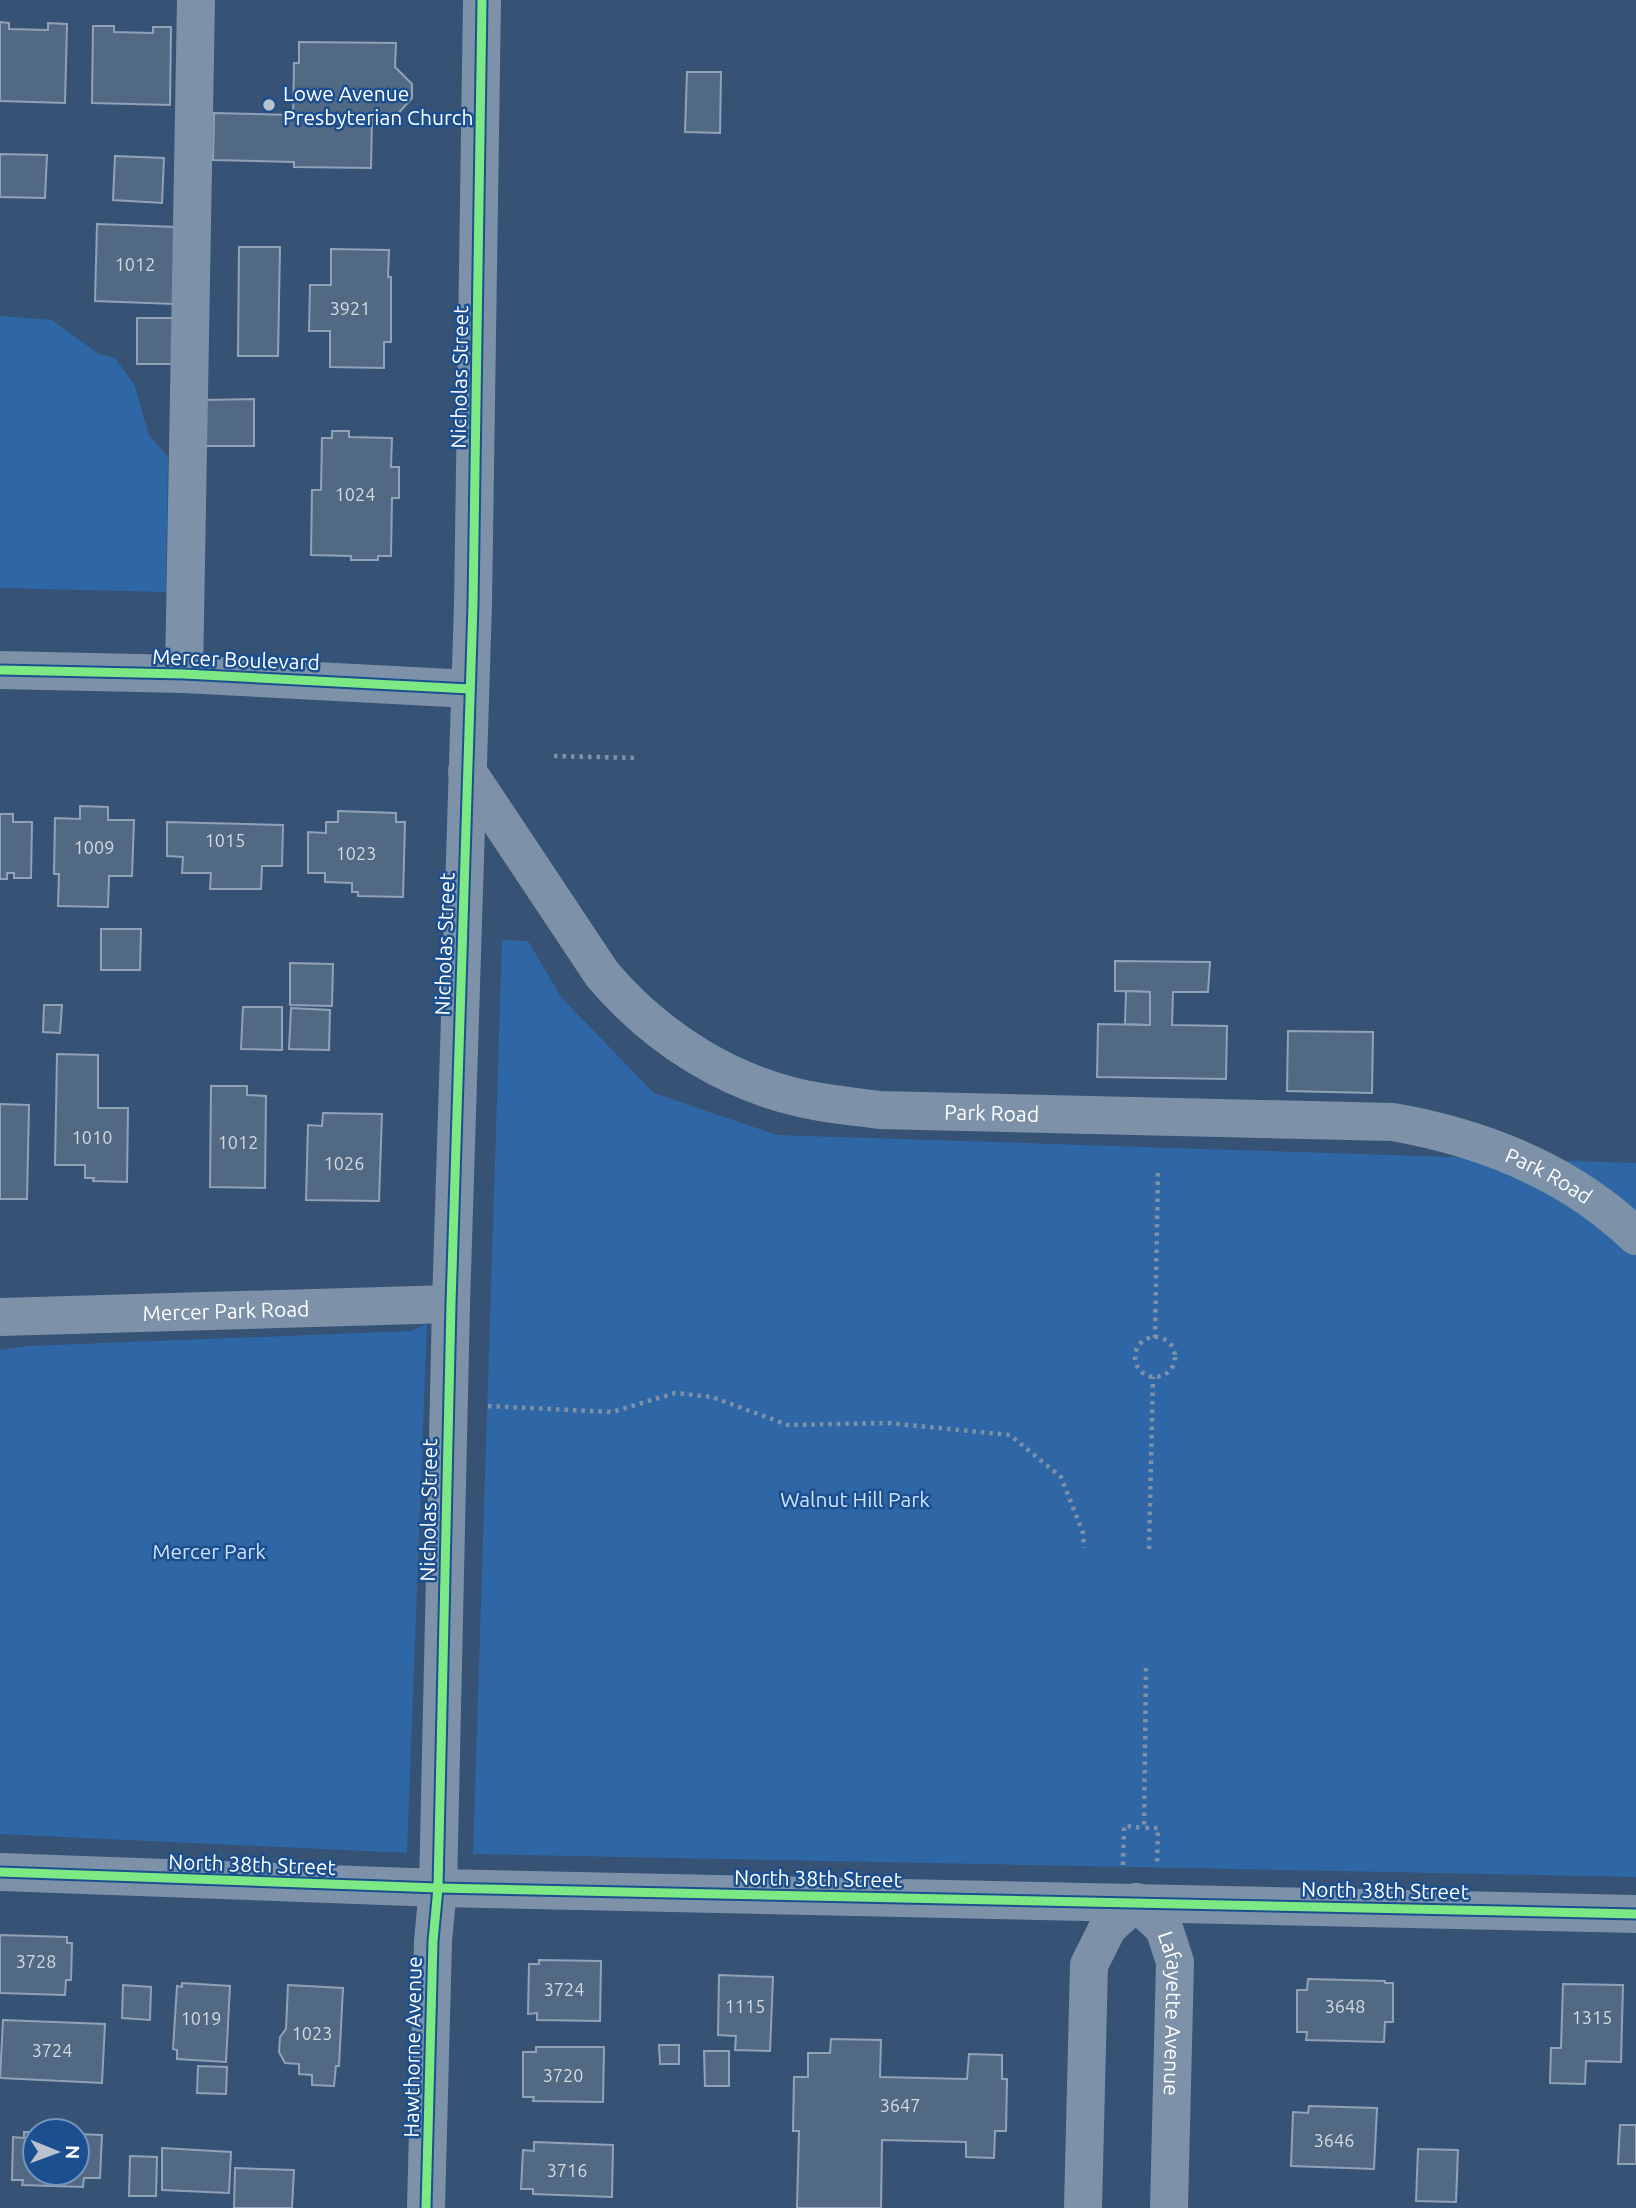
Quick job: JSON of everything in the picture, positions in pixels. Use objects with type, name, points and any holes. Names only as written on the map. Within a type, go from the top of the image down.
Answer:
[{"type":"street","points":[[184,674],[196,0]]},
{"type":"street","name":"Nicholas Street","points":[[438,1888],[451,1304],[473,604],[482,0]]},
{"type":"street","name":"Mercer Boulevard","points":[[0,670],[184,674],[470,689]]},
{"type":"street","name":"Park Road","points":[[467,771],[602,974],[622,998],[680,1046],[755,1085],[813,1101],[879,1110],[1393,1122],[1435,1130],[1515,1155],[1563,1180],[1597,1203],[1636,1236]]},
{"type":"street","name":"Mercer Park Road","points":[[0,1317],[451,1304]]},
{"type":"street","name":"North 38th Street","points":[[0,1872],[438,1888],[1139,1881],[1636,1914]]},
{"type":"street","name":"Lafayette Avenue","points":[[1083,2208],[1089,1965],[1108,1927],[1139,1881],[1164,1928],[1175,1962],[1169,2208]]},
{"type":"street","name":"Hawthorne Avenue","points":[[426,2208],[432,1941],[438,1888]]},
{"type":"path","points":[[554,756],[639,758]]},
{"type":"path","points":[[1155,1338],[1158,1169]]},
{"type":"path","points":[[1155,1338],[1171,1346],[1174,1358],[1170,1370],[1159,1377],[1141,1372],[1135,1360],[1135,1353],[1142,1341],[1155,1338]]},
{"type":"path","points":[[1149,1549],[1153,1377]]},
{"type":"path","points":[[449,1404],[612,1412],[675,1392],[712,1397],[788,1425],[888,1423],[1010,1435],[1060,1477],[1083,1533],[1084,1548]]},
{"type":"path","points":[[1144,1828],[1146,1668]]},
{"type":"path","points":[[1124,1826],[1158,1828],[1139,1881],[1124,1826]]},
{"type":"green space","points":[[0,316],[52,320],[99,354],[115,358],[134,384],[149,435],[168,457],[166,592],[0,588]]},
{"type":"green space","name":"Walnut Hill Park","points":[[502,940],[528,941],[561,997],[654,1093],[777,1135],[1636,1163],[1636,1877],[473,1854]]},
{"type":"green space","name":"Mercer Park","points":[[427,1323],[407,1853],[0,1834],[0,1350],[28,1346],[411,1331]]},
{"type":"building","points":[[0,22],[9,23],[9,29],[48,30],[48,23],[67,24],[65,103],[0,101]]},
{"type":"building","points":[[93,26],[114,26],[114,32],[153,33],[153,27],[171,27],[170,105],[92,103]]},
{"type":"building","points":[[299,42],[396,43],[395,67],[412,84],[412,98],[395,117],[372,116],[371,168],[294,167],[294,162],[213,160],[214,113],[293,115],[294,63],[299,63]]},
{"type":"building","points":[[687,72],[721,72],[720,133],[685,132]]},
{"type":"building","points":[[0,154],[47,155],[45,198],[0,197]]},
{"type":"building","points":[[115,156],[164,158],[162,203],[113,200]]},
{"type":"building","points":[[97,224],[176,227],[174,304],[95,301]]},
{"type":"building","points":[[239,247],[280,247],[278,356],[238,356]]},
{"type":"building","points":[[331,249],[389,250],[391,342],[384,342],[384,368],[330,367],[330,331],[309,331],[310,285],[331,285]]},
{"type":"building","points":[[137,318],[181,318],[180,364],[137,364]]},
{"type":"building","points":[[254,399],[254,446],[205,446],[205,400]]},
{"type":"building","points":[[332,431],[349,431],[349,437],[392,438],[391,467],[399,467],[399,498],[392,498],[391,556],[378,556],[378,560],[351,560],[351,556],[311,555],[312,490],[321,490],[322,438],[332,438]]},
{"type":"building","points":[[80,806],[108,807],[108,820],[134,820],[132,876],[109,876],[108,907],[58,906],[59,874],[54,874],[55,818],[80,819]]},
{"type":"building","points":[[338,811],[396,813],[396,822],[405,822],[403,897],[358,896],[358,892],[352,892],[352,883],[325,882],[325,873],[308,873],[308,832],[326,833],[326,822],[338,822]]},
{"type":"building","points":[[0,814],[13,814],[13,822],[32,822],[31,878],[14,878],[14,873],[7,873],[7,879],[0,879]]},
{"type":"building","points":[[167,822],[283,825],[282,866],[262,866],[261,889],[210,889],[211,873],[182,873],[183,857],[167,856]]},
{"type":"building","points":[[101,929],[141,929],[140,970],[101,970]]},
{"type":"building","points":[[1115,961],[1210,962],[1208,992],[1173,992],[1172,1025],[1227,1026],[1226,1079],[1097,1077],[1098,1024],[1150,1025],[1150,992],[1115,991]]},
{"type":"building","points":[[290,963],[333,964],[332,1006],[290,1005]]},
{"type":"building","points":[[1126,991],[1150,992],[1150,1025],[1125,1024]]},
{"type":"building","points":[[44,1005],[62,1005],[60,1033],[43,1032]]},
{"type":"building","points":[[243,1007],[282,1007],[282,1050],[241,1049]]},
{"type":"building","points":[[291,1008],[330,1010],[329,1050],[289,1049]]},
{"type":"building","points":[[1288,1031],[1373,1032],[1372,1093],[1287,1091]]},
{"type":"building","points":[[57,1054],[98,1055],[98,1108],[128,1108],[127,1182],[93,1181],[94,1178],[85,1178],[85,1165],[55,1165]]},
{"type":"building","points":[[211,1086],[247,1086],[247,1095],[266,1096],[265,1188],[210,1187]]},
{"type":"building","points":[[0,1104],[29,1105],[27,1199],[0,1199]]},
{"type":"building","points":[[323,1113],[382,1114],[379,1201],[306,1200],[308,1125],[322,1126]]},
{"type":"building","points":[[0,1935],[67,1937],[67,1943],[72,1943],[71,1980],[66,1980],[65,1995],[0,1993]]},
{"type":"building","points":[[539,1960],[601,1961],[600,2021],[537,2020],[537,2013],[528,2014],[529,1964],[539,1964]]},
{"type":"building","points":[[719,1975],[773,1977],[770,2051],[735,2050],[736,2036],[718,2035]]},
{"type":"building","points":[[1308,1979],[1393,1983],[1393,2022],[1385,2022],[1384,2042],[1306,2040],[1307,2032],[1297,2032],[1297,1990],[1307,1990]]},
{"type":"building","points":[[182,1983],[230,1986],[226,2062],[177,2059],[177,2050],[173,2049],[177,1986],[182,1987]]},
{"type":"building","points":[[1563,1984],[1623,1985],[1621,2062],[1586,2061],[1585,2084],[1550,2083],[1551,2048],[1561,2048]]},
{"type":"building","points":[[123,1985],[151,1987],[150,2020],[122,2018]]},
{"type":"building","points":[[288,1985],[343,1988],[339,2066],[336,2066],[334,2086],[312,2085],[312,2075],[299,2074],[299,2064],[285,2063],[279,2052],[280,2037],[286,2029]]},
{"type":"building","points":[[3,2020],[105,2024],[102,2083],[0,2078]]},
{"type":"building","points":[[831,2039],[881,2040],[880,2077],[967,2079],[969,2054],[1002,2055],[1002,2079],[1007,2079],[1006,2131],[995,2131],[994,2158],[966,2157],[966,2142],[882,2140],[881,2208],[797,2208],[799,2131],[793,2131],[794,2077],[808,2077],[808,2053],[830,2053]]},
{"type":"building","points":[[659,2045],[679,2045],[679,2064],[660,2064]]},
{"type":"building","points":[[536,2047],[604,2047],[603,2102],[533,2101],[534,2097],[523,2097],[523,2052],[536,2052]]},
{"type":"building","points":[[704,2051],[729,2051],[729,2086],[705,2086]]},
{"type":"building","points":[[198,2066],[227,2067],[226,2094],[197,2093]]},
{"type":"building","points":[[1309,2106],[1377,2108],[1374,2169],[1291,2166],[1293,2112],[1308,2113]]},
{"type":"building","points":[[1620,2125],[1636,2125],[1636,2164],[1618,2164]]},
{"type":"building","points":[[91,2135],[102,2135],[100,2178],[91,2178]]},
{"type":"building","points":[[13,2137],[21,2138],[21,2180],[12,2180]]},
{"type":"building","points":[[534,2142],[613,2145],[612,2197],[533,2194],[533,2189],[521,2189],[523,2150],[534,2151]]},
{"type":"building","points":[[162,2148],[231,2152],[229,2193],[162,2190]]},
{"type":"building","points":[[1418,2149],[1458,2150],[1456,2202],[1416,2201]]},
{"type":"building","points":[[130,2156],[157,2157],[156,2196],[129,2196]]},
{"type":"building","points":[[235,2168],[294,2170],[292,2208],[234,2208]]},
{"type":"cycle path","points":[[426,2208],[433,1941],[438,1888],[451,1304],[473,604],[482,0]]},
{"type":"cycle path","points":[[0,670],[184,674],[470,689]]},
{"type":"cycle path","points":[[0,1872],[438,1888],[1636,1914]]},
{"type":"place","name":"Lowe Avenue Presbyterian Church","points":[[269,105]]}]
